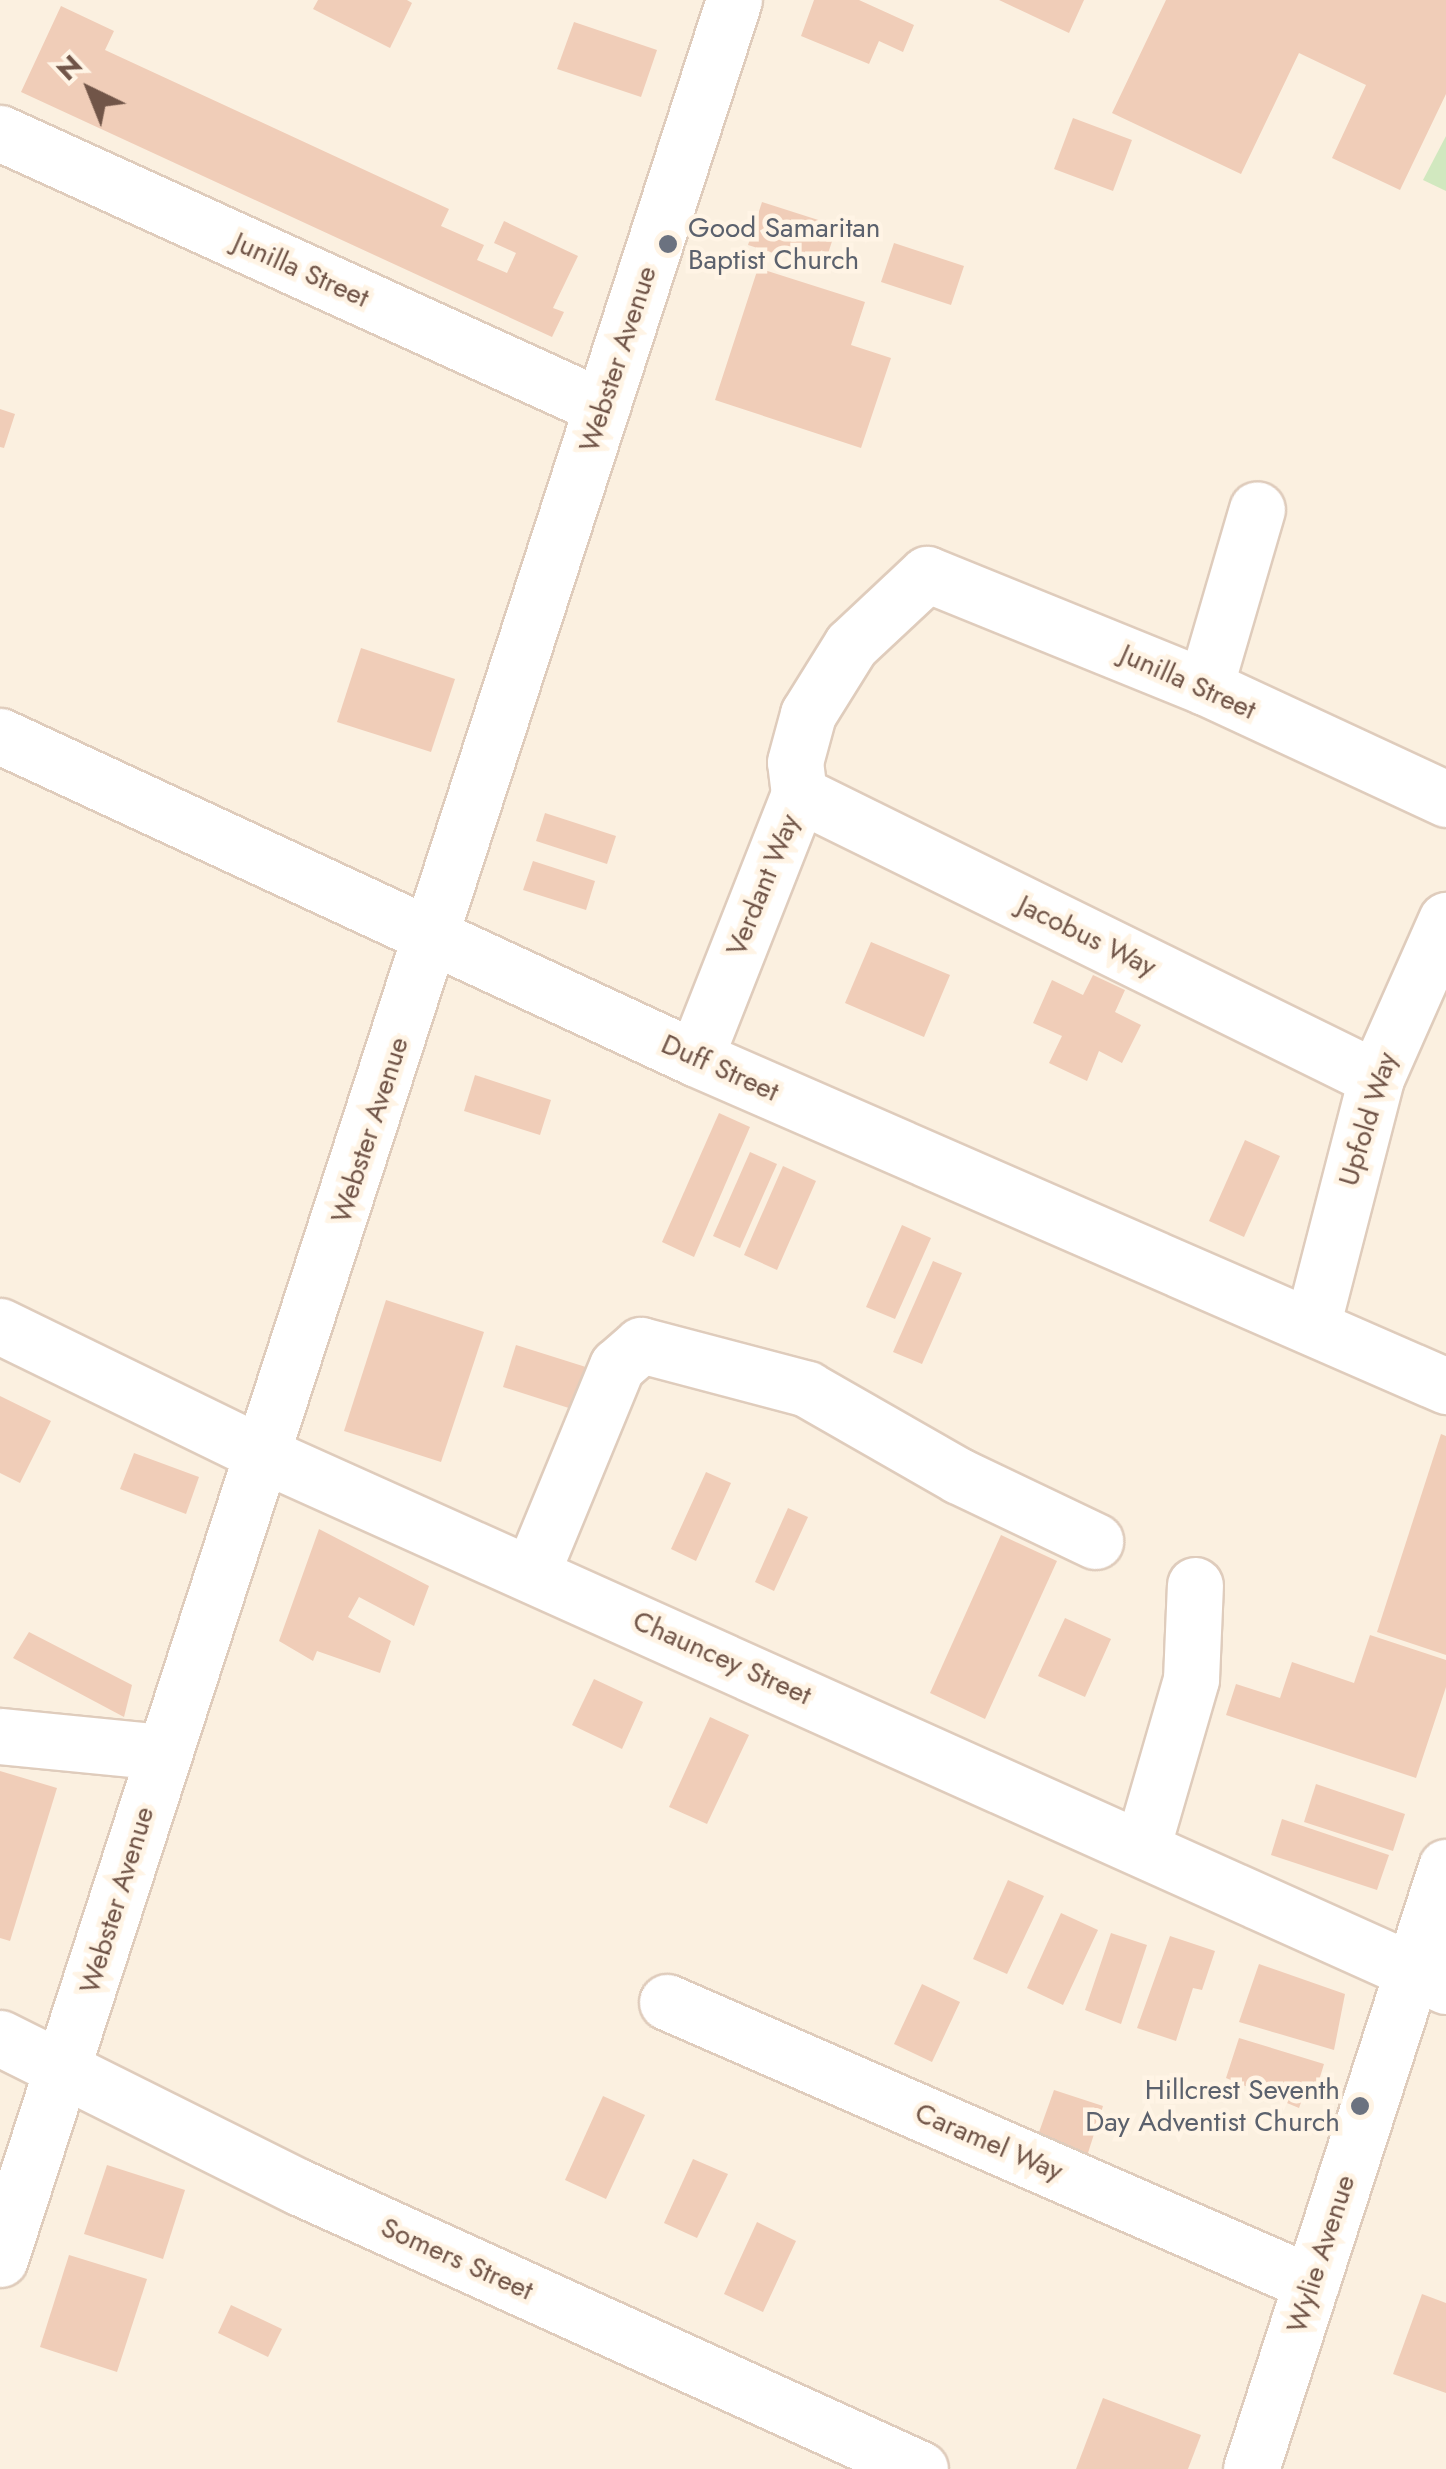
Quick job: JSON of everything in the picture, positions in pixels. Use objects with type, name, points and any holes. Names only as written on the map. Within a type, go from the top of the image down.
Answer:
[{"type":"street","name":"Webster Avenue","points":[[0,2259],[734,0]]},
{"type":"street","name":"Junilla Street","points":[[0,134],[602,408]]},
{"type":"street","points":[[1204,688],[1257,509]]},
{"type":"street","name":"Junilla Street","points":[[927,574],[1204,688],[1446,799]]},
{"type":"street","name":"Verdant Way","points":[[694,1058],[799,794],[795,762],[808,714],[851,645],[927,574]]},
{"type":"street","name":"Duff Street","points":[[0,736],[694,1058],[1446,1386]]},
{"type":"street","name":"Jacobus Way","points":[[799,794],[1376,1078]]},
{"type":"street","name":"Upfold Way","points":[[1312,1326],[1376,1078],[1446,920]]},
{"type":"street","name":"Chauncey Street","points":[[0,1326],[264,1456],[532,1572],[1429,1978]]},
{"type":"street","points":[[532,1572],[616,1366],[640,1345],[807,1389],[960,1476],[1095,1541]]},
{"type":"street","points":[[1142,1848],[1190,1679],[1195,1585]]},
{"type":"street","points":[[0,1736],[164,1752]]},
{"type":"street","name":"Wylie Avenue","points":[[1251,2469],[1311,2283],[1429,1978],[1446,1868]]},
{"type":"street","name":"Caramel Way","points":[[667,2002],[1311,2283]]},
{"type":"street","name":"Somers Street","points":[[0,2038],[62,2075],[920,2469]]},
{"type":"green space","points":[[1446,136],[1446,191],[1423,180]]},
{"type":"building","points":[[318,0],[412,3],[390,48],[313,9]]},
{"type":"building","points":[[814,0],[859,0],[914,25],[903,52],[879,41],[869,64],[801,36]]},
{"type":"building","points":[[999,0],[1084,0],[1069,33]]},
{"type":"building","points":[[1166,0],[1446,0],[1446,94],[1400,190],[1332,158],[1366,85],[1299,53],[1241,174],[1112,113]]},
{"type":"building","points":[[61,6],[114,31],[105,50],[449,209],[441,226],[484,245],[477,260],[507,273],[516,253],[494,243],[504,221],[578,256],[553,308],[564,312],[552,337],[21,92]]},
{"type":"building","points":[[574,22],[657,50],[641,97],[557,69]]},
{"type":"building","points":[[1073,118],[1132,140],[1113,191],[1054,169]]},
{"type":"building","points":[[762,202],[837,226],[823,269],[748,245]]},
{"type":"building","points":[[894,243],[964,266],[951,305],[881,282]]},
{"type":"building","points":[[758,268],[865,302],[851,345],[891,358],[861,448],[715,400]]},
{"type":"building","points":[[0,409],[15,414],[4,448],[0,447]]},
{"type":"building","points":[[361,648],[455,679],[431,752],[337,722]]},
{"type":"building","points":[[545,813],[616,836],[607,864],[536,841]]},
{"type":"building","points":[[533,861],[595,881],[586,910],[523,890]]},
{"type":"building","points":[[871,942],[950,975],[924,1037],[845,1003]]},
{"type":"building","points":[[1093,975],[1125,990],[1115,1012],[1141,1025],[1122,1063],[1099,1051],[1087,1081],[1049,1063],[1062,1036],[1033,1023],[1052,980],[1083,995]]},
{"type":"building","points":[[475,1075],[551,1100],[540,1135],[464,1111]]},
{"type":"building","points":[[719,1113],[750,1127],[694,1257],[662,1242]]},
{"type":"building","points":[[1245,1140],[1280,1156],[1244,1237],[1209,1221]]},
{"type":"building","points":[[750,1152],[777,1164],[740,1248],[713,1236]]},
{"type":"building","points":[[783,1166],[816,1181],[777,1270],[744,1255]]},
{"type":"building","points":[[902,1225],[931,1238],[895,1319],[866,1307]]},
{"type":"building","points":[[933,1261],[962,1273],[922,1364],[893,1352]]},
{"type":"building","points":[[386,1300],[484,1332],[441,1462],[344,1431]]},
{"type":"building","points":[[516,1345],[589,1368],[575,1410],[503,1387]]},
{"type":"building","points":[[0,1396],[51,1421],[20,1483],[0,1473]]},
{"type":"building","points":[[1441,1434],[1446,1436],[1446,1655],[1377,1632]]},
{"type":"building","points":[[134,1453],[199,1477],[186,1514],[120,1489]]},
{"type":"building","points":[[706,1472],[731,1483],[696,1561],[671,1549]]},
{"type":"building","points":[[788,1508],[808,1517],[774,1591],[755,1582]]},
{"type":"building","points":[[319,1529],[429,1586],[414,1626],[359,1597],[348,1617],[391,1641],[380,1673],[317,1651],[313,1661],[279,1641]]},
{"type":"building","points":[[1001,1535],[1057,1561],[985,1719],[930,1693]]},
{"type":"building","points":[[1065,1618],[1111,1639],[1085,1697],[1038,1676]]},
{"type":"building","points":[[29,1632],[132,1685],[124,1717],[13,1658]]},
{"type":"building","points":[[1370,1635],[1446,1660],[1446,1687],[1416,1778],[1226,1715],[1236,1684],[1280,1698],[1292,1662],[1354,1683]]},
{"type":"building","points":[[594,1679],[643,1702],[622,1749],[572,1725]]},
{"type":"building","points":[[710,1717],[749,1735],[707,1824],[669,1807]]},
{"type":"building","points":[[0,1771],[57,1788],[10,1941],[0,1938]]},
{"type":"building","points":[[1316,1784],[1405,1814],[1393,1851],[1304,1822]]},
{"type":"building","points":[[1282,1819],[1389,1855],[1377,1890],[1271,1855]]},
{"type":"building","points":[[1008,1880],[1044,1896],[1007,1974],[973,1959]]},
{"type":"building","points":[[1061,1913],[1098,1930],[1063,2005],[1027,1988]]},
{"type":"building","points":[[1111,1933],[1147,1945],[1121,2024],[1085,2010]]},
{"type":"building","points":[[1170,1936],[1215,1951],[1202,1990],[1193,1988],[1176,2041],[1137,2028]]},
{"type":"building","points":[[1259,1964],[1345,1994],[1334,2050],[1239,2022]]},
{"type":"building","points":[[922,1984],[960,2002],[932,2062],[894,2044]]},
{"type":"building","points":[[1239,2038],[1324,2064],[1313,2100],[1303,2097],[1299,2108],[1226,2078]]},
{"type":"building","points":[[1054,2090],[1103,2106],[1087,2156],[1038,2135]]},
{"type":"building","points":[[603,2096],[645,2115],[606,2199],[565,2180]]},
{"type":"building","points":[[693,2159],[728,2174],[697,2238],[664,2223]]},
{"type":"building","points":[[107,2165],[185,2190],[163,2259],[84,2234]]},
{"type":"building","points":[[757,2222],[796,2241],[763,2312],[724,2294]]},
{"type":"building","points":[[69,2255],[147,2279],[117,2372],[40,2347]]},
{"type":"building","points":[[1422,2294],[1446,2303],[1446,2393],[1393,2374]]},
{"type":"building","points":[[231,2305],[282,2329],[268,2357],[218,2333]]},
{"type":"building","points":[[1103,2398],[1201,2435],[1188,2469],[1076,2469]]},
{"type":"place","name":"Good Samaritan Baptist Church","points":[[668,244]]},
{"type":"place","name":"Hillcrest Seventh Day Adventist Church","points":[[1360,2106]]}]
